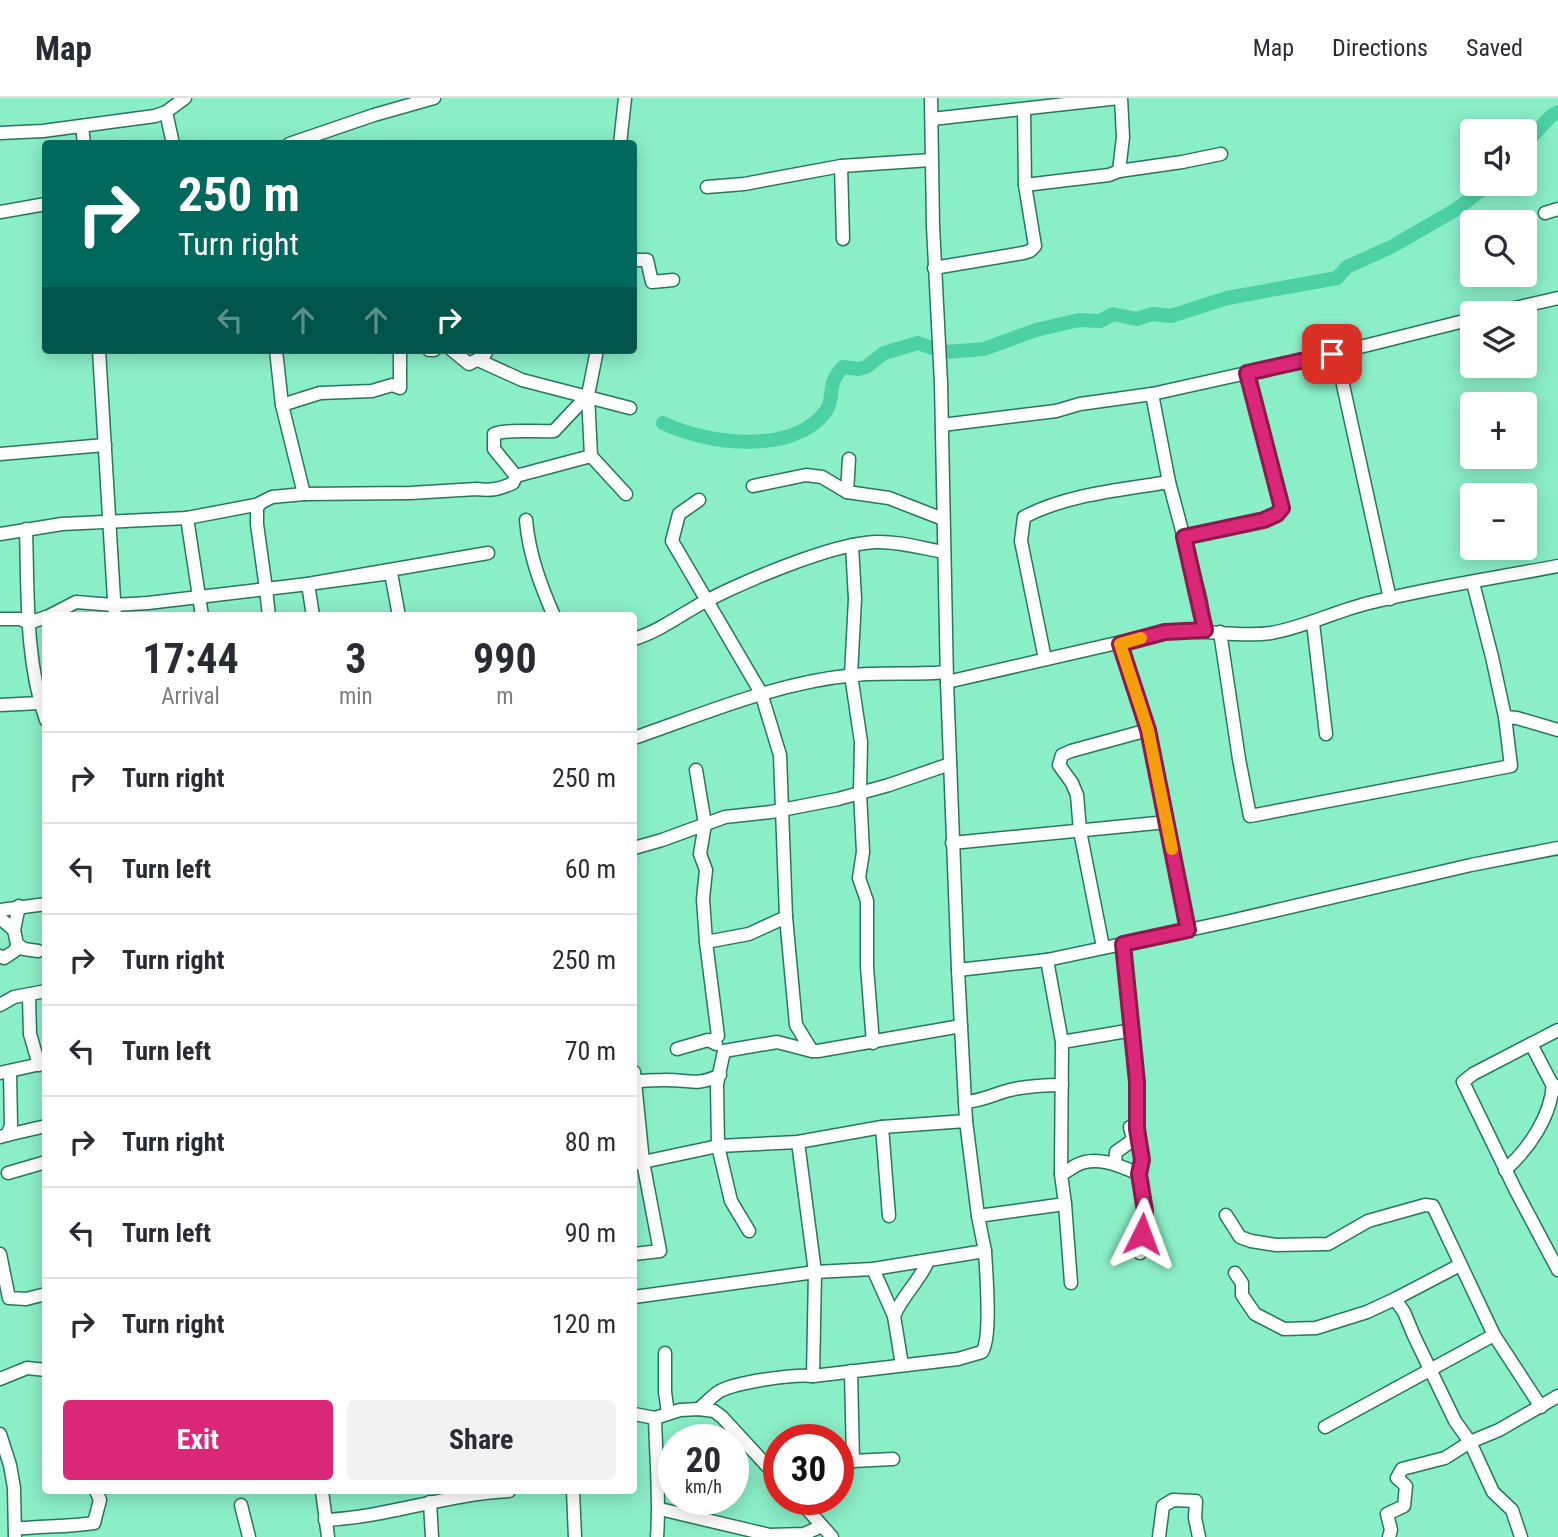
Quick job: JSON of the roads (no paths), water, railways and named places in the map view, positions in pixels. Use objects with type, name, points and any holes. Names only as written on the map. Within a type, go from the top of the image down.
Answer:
[{"type":"street","points":[[0,133],[140,119],[166,112],[185,98]]},
{"type":"street","points":[[312,140],[330,137],[406,102],[434,98]]},
{"type":"street","points":[[621,140],[625,98]]},
{"type":"street","points":[[699,1409],[719,1391],[737,1384],[793,1375],[813,1376],[958,1359],[982,1353],[985,1347],[985,1251],[966,1121],[952,843],[931,98]]},
{"type":"street","points":[[932,119],[1120,98],[1123,137],[1119,171]]},
{"type":"street","points":[[934,268],[1030,251],[1035,246],[1025,185],[1024,110]]},
{"type":"street","points":[[166,112],[172,140]]},
{"type":"street","points":[[82,126],[84,140]]},
{"type":"street","points":[[1025,185],[1109,175],[1221,154]]},
{"type":"street","points":[[707,187],[744,184],[841,166],[931,160]]},
{"type":"street","points":[[841,166],[844,239]]},
{"type":"street","points":[[0,212],[42,205]]},
{"type":"street","points":[[1545,213],[1558,209]]},
{"type":"street","points":[[637,260],[647,260],[652,282],[673,280]]},
{"type":"street","points":[[1537,303],[1558,298]]},
{"type":"street","points":[[942,425],[1056,411],[1080,404],[1152,394],[1460,322]]},
{"type":"street","points":[[1336,353],[1390,598]]},
{"type":"street","points":[[99,354],[114,610]]},
{"type":"street","points":[[276,354],[282,405],[304,494]]},
{"type":"street","points":[[282,405],[320,393],[372,391],[391,386],[400,388],[400,354]]},
{"type":"street","points":[[457,354],[469,364],[482,355],[522,380],[630,408]]},
{"type":"street","points":[[596,354],[588,395],[591,456],[626,494]]},
{"type":"street","points":[[1184,537],[1264,520],[1277,514],[1282,508],[1247,373]]},
{"type":"street","points":[[1152,394],[1169,482],[1205,630]]},
{"type":"street","points":[[516,476],[494,449],[494,434],[501,431],[554,431],[588,395]]},
{"type":"street","points":[[0,454],[105,446]]},
{"type":"street","points":[[516,476],[591,456]]},
{"type":"street","points":[[847,492],[849,459]]},
{"type":"street","points":[[753,486],[806,475],[822,477],[847,492],[889,498],[943,519]]},
{"type":"street","points":[[0,534],[62,524],[187,518],[260,504],[272,497],[304,494],[495,490],[513,483],[516,476]]},
{"type":"street","points":[[1045,659],[1021,541],[1024,517],[1074,499],[1169,482]]},
{"type":"street","points":[[699,500],[679,514],[672,541],[761,692],[780,755],[786,917],[796,1025],[813,1051]]},
{"type":"street","points":[[260,504],[256,512],[269,612]]},
{"type":"street","points":[[187,518],[202,612]]},
{"type":"street","points":[[526,520],[529,548],[552,612]]},
{"type":"street","points":[[26,529],[29,624],[42,709]]},
{"type":"street","points":[[637,638],[652,633],[707,601],[789,566],[852,545],[897,543],[944,552]]},
{"type":"street","points":[[852,545],[855,599],[850,675],[861,742],[863,852],[859,878],[867,901],[867,967],[873,1043]]},
{"type":"street","points":[[308,584],[488,553]]},
{"type":"street","points":[[637,737],[733,705],[761,692],[850,675],[946,677],[1120,644],[1165,632],[1274,632],[1367,603],[1558,566]]},
{"type":"street","points":[[57,612],[76,602],[114,610],[391,573],[398,612]]},
{"type":"street","points":[[1220,632],[1250,816],[1511,766],[1492,657],[1473,583]]},
{"type":"street","points":[[308,584],[312,612]]},
{"type":"street","points":[[0,619],[20,619],[29,624]]},
{"type":"street","points":[[29,624],[42,619]]},
{"type":"street","points":[[1313,622],[1326,734]]},
{"type":"street","points":[[1120,644],[1148,730],[1188,930]]},
{"type":"street","points":[[0,705],[40,703]]},
{"type":"street","points":[[1504,717],[1558,730]]},
{"type":"street","points":[[1103,947],[1080,831],[1077,795],[1059,765],[1062,755],[1082,747],[1148,730]]},
{"type":"street","points":[[637,847],[726,817],[838,799],[950,764]]},
{"type":"street","points":[[677,1049],[697,1042],[712,1041],[718,1036],[706,942],[703,899],[706,870],[700,853],[705,824],[696,770]]},
{"type":"street","points":[[952,843],[1167,822]]},
{"type":"street","points":[[958,970],[1047,960],[1558,848]]},
{"type":"street","points":[[0,910],[42,904]]},
{"type":"street","points":[[0,956],[4,958],[16,950],[14,930],[19,906]]},
{"type":"street","points":[[706,942],[749,934],[786,917]]},
{"type":"street","points":[[0,918],[14,930]]},
{"type":"street","points":[[17,944],[24,949],[38,951]]},
{"type":"street","points":[[1123,944],[1137,1082],[1142,1160],[1139,1174],[1145,1211],[1140,1253]]},
{"type":"street","points":[[1047,960],[1062,1042],[1061,1174],[1071,1283]]},
{"type":"street","points":[[0,1005],[14,997],[42,992]]},
{"type":"street","points":[[4,1136],[11,1126],[5,1072],[42,1064],[30,1034],[29,996]]},
{"type":"street","points":[[712,1041],[724,1051],[777,1042],[813,1051],[873,1043],[961,1026]]},
{"type":"street","points":[[1062,1042],[1133,1030]]},
{"type":"street","points":[[1558,1030],[1473,1074],[1464,1082],[1505,1170],[1555,1256],[1558,1270]]},
{"type":"street","points":[[1505,1170],[1522,1155],[1550,1107],[1556,1090],[1531,1044]]},
{"type":"street","points":[[724,1051],[717,1084],[719,1146],[731,1201],[749,1231]]},
{"type":"street","points":[[637,1080],[689,1084],[706,1082],[720,1076]]},
{"type":"street","points":[[965,1102],[982,1101],[1033,1085],[1062,1085]]},
{"type":"street","points":[[1115,1162],[1116,1152],[1133,1140],[1130,1121],[1137,1114]]},
{"type":"street","points":[[638,1163],[719,1146],[798,1142],[882,1128],[966,1121]]},
{"type":"street","points":[[4,1136],[42,1127]]},
{"type":"street","points":[[882,1128],[889,1216]]},
{"type":"street","points":[[637,1142],[638,1163],[660,1251],[637,1255]]},
{"type":"street","points":[[798,1142],[815,1272],[813,1376]]},
{"type":"street","points":[[1061,1174],[1077,1164],[1115,1162],[1139,1174]]},
{"type":"street","points":[[8,1173],[42,1163]]},
{"type":"street","points":[[978,1216],[1065,1204]]},
{"type":"street","points":[[1226,1215],[1240,1237],[1251,1241],[1276,1245],[1328,1244],[1368,1221],[1431,1205],[1435,1207],[1494,1335],[1541,1407]]},
{"type":"street","points":[[637,1297],[815,1272],[873,1269],[985,1251]]},
{"type":"street","points":[[0,1255],[9,1298],[26,1299],[42,1295]]},
{"type":"street","points":[[894,1316],[897,1307],[918,1282],[928,1261]]},
{"type":"street","points":[[1235,1273],[1242,1283],[1242,1295],[1255,1314],[1284,1329],[1316,1328],[1367,1312],[1460,1265]]},
{"type":"street","points":[[873,1269],[894,1316],[902,1365]]},
{"type":"street","points":[[1395,1299],[1404,1312],[1455,1421],[1470,1442],[1493,1492],[1511,1510],[1521,1537]]},
{"type":"street","points":[[1325,1427],[1494,1335]]},
{"type":"street","points":[[661,1424],[665,1353]]},
{"type":"street","points":[[0,1379],[27,1367],[42,1369]]},
{"type":"street","points":[[851,1371],[852,1424]]},
{"type":"street","points":[[1389,1537],[1391,1530],[1387,1514],[1404,1506],[1406,1486],[1397,1478],[1402,1469],[1444,1458],[1558,1396]]},
{"type":"street","points":[[637,1415],[662,1416],[699,1409],[714,1411],[762,1462]]},
{"type":"street","points":[[0,1434],[5,1465],[14,1488],[15,1533],[94,1523]]},
{"type":"street","points":[[658,1459],[658,1494]]},
{"type":"street","points":[[854,1461],[893,1459]]},
{"type":"street","points":[[95,1537],[94,1523],[100,1500],[97,1494]]},
{"type":"street","points":[[322,1494],[328,1537]]},
{"type":"street","points":[[326,1520],[367,1516],[473,1494]]},
{"type":"street","points":[[573,1494],[575,1537]]},
{"type":"street","points":[[1159,1537],[1163,1506],[1173,1500],[1196,1501],[1195,1518],[1199,1537]]},
{"type":"street","points":[[430,1502],[432,1537]]},
{"type":"street","points":[[241,1505],[249,1537]]},
{"type":"street","points":[[657,1537],[659,1515]]},
{"type":"street","points":[[685,1515],[770,1535],[804,1534],[822,1526]]},
{"type":"street","points":[[812,1515],[832,1537]]},
{"type":"waterway","points":[[1537,131],[1558,112]]},
{"type":"waterway","points":[[946,352],[984,349],[1036,330],[1079,320],[1100,321],[1113,314],[1137,319],[1152,314],[1171,316],[1227,298],[1337,278],[1347,267],[1393,246],[1474,196]]},
{"type":"waterway","points":[[663,423],[702,436],[725,440],[748,442],[793,435],[811,425],[826,411],[832,385],[843,367],[866,367],[884,353],[918,343],[932,348]]}]
